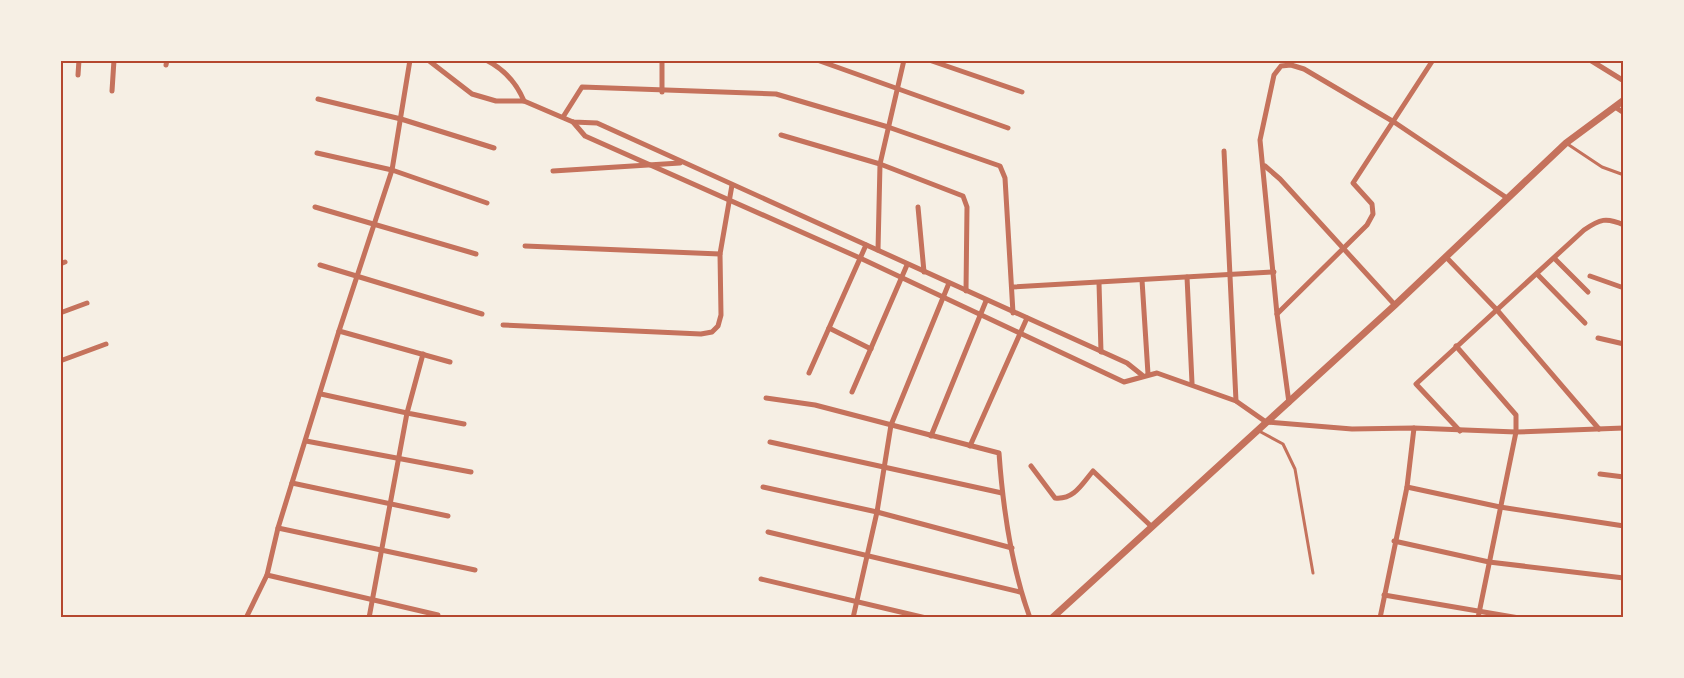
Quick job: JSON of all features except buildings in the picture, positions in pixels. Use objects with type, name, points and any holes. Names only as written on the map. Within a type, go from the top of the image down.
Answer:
[{"type":"street","points":[[78,75],[79,60]]},
{"type":"street","points":[[112,91],[114,60]]},
{"type":"street","points":[[246,618],[267,575],[278,528],[392,170],[410,60]]},
{"type":"street","points":[[428,60],[472,94],[496,101],[524,101],[563,117],[573,122],[585,136],[860,258],[1124,382],[1145,374],[1157,373],[1192,383],[1236,401],[1266,422],[1352,429],[1414,428],[1516,432],[1624,428]]},
{"type":"street","points":[[486,60],[496,65],[517,84],[524,101]]},
{"type":"street","points":[[662,60],[662,92]]},
{"type":"street","points":[[817,60],[1008,128]]},
{"type":"street","points":[[878,250],[880,164],[904,60]]},
{"type":"street","points":[[929,60],[1022,92]]},
{"type":"street","points":[[1276,314],[1367,225],[1373,214],[1372,204],[1353,183],[1432,60]]},
{"type":"street","points":[[1590,60],[1624,81]]},
{"type":"street","points":[[1289,403],[1276,314],[1265,166],[1260,140],[1274,75],[1281,66],[1291,64],[1304,69],[1394,122],[1507,198]]},
{"type":"street","points":[[563,117],[582,87],[662,92],[777,94],[888,127],[1004,169],[1013,313]]},
{"type":"street","points":[[318,99],[401,118],[494,148]]},
{"type":"street","points":[[1052,618],[1289,403],[1566,143],[1624,100]]},
{"type":"street","points":[[1615,107],[1624,113]]},
{"type":"street","points":[[573,122],[597,123],[1126,363],[1145,374]]},
{"type":"street","points":[[781,135],[880,164],[963,196],[967,207],[966,291]]},
{"type":"street","points":[[1224,151],[1236,401]]},
{"type":"street","points":[[317,153],[392,170],[487,202]]},
{"type":"street","points":[[553,171],[652,166],[682,162]]},
{"type":"street","points":[[1265,166],[1395,305]]},
{"type":"street","points":[[503,325],[701,334],[712,332],[718,326],[722,315],[720,254],[732,185]]},
{"type":"street","points":[[315,207],[476,254]]},
{"type":"street","points":[[918,207],[924,272]]},
{"type":"street","points":[[1460,431],[1416,384],[1538,275],[1584,230],[1601,219],[1609,218],[1624,225]]},
{"type":"street","points":[[809,373],[866,245]]},
{"type":"street","points":[[525,246],[720,254]]},
{"type":"street","points":[[1446,257],[1497,310],[1599,429]]},
{"type":"street","points":[[1555,259],[1588,292]]},
{"type":"street","points":[[320,265],[482,314]]},
{"type":"street","points":[[852,392],[907,265]]},
{"type":"street","points":[[1012,287],[1274,273]]},
{"type":"street","points":[[1538,275],[1585,323]]},
{"type":"street","points":[[1590,276],[1624,288]]},
{"type":"street","points":[[1187,277],[1192,383]]},
{"type":"street","points":[[1142,280],[1145,374]]},
{"type":"street","points":[[853,618],[877,512],[891,425],[949,283]]},
{"type":"street","points":[[1099,283],[1101,352]]},
{"type":"street","points":[[931,436],[986,301]]},
{"type":"street","points":[[60,313],[87,303]]},
{"type":"street","points":[[970,446],[1027,318]]},
{"type":"street","points":[[829,328],[871,349]]},
{"type":"street","points":[[339,331],[450,362]]},
{"type":"street","points":[[1598,338],[1624,344]]},
{"type":"street","points":[[60,361],[106,344]]},
{"type":"street","points":[[1456,346],[1516,415],[1516,432],[1478,618]]},
{"type":"street","points":[[369,618],[398,456],[423,354]]},
{"type":"street","points":[[321,394],[464,424]]},
{"type":"street","points":[[766,398],[815,405],[999,453],[1002,494],[1020,592],[1030,618]]},
{"type":"street","points":[[1380,618],[1394,541],[1407,487],[1414,428]]},
{"type":"street","points":[[306,441],[398,456],[471,472]]},
{"type":"street","points":[[770,442],[1002,494]]},
{"type":"street","points":[[1031,466],[1055,498],[1065,499],[1072,495],[1093,471],[1152,527]]},
{"type":"street","points":[[1600,474],[1624,477]]},
{"type":"street","points":[[292,483],[448,516]]},
{"type":"street","points":[[763,487],[877,512],[1012,548]]},
{"type":"street","points":[[1407,487],[1500,507],[1624,526]]},
{"type":"street","points":[[278,528],[475,570]]},
{"type":"street","points":[[768,532],[1020,592]]},
{"type":"street","points":[[1394,541],[1489,562],[1624,578]]},
{"type":"street","points":[[267,575],[438,615],[438,618]]},
{"type":"street","points":[[761,579],[926,618]]},
{"type":"street","points":[[1384,595],[1519,618]]},
{"type":"lane","points":[[1566,143],[1602,167],[1624,175]]},
{"type":"lane","points":[[1258,430],[1283,444],[1295,469],[1313,573]]}]
